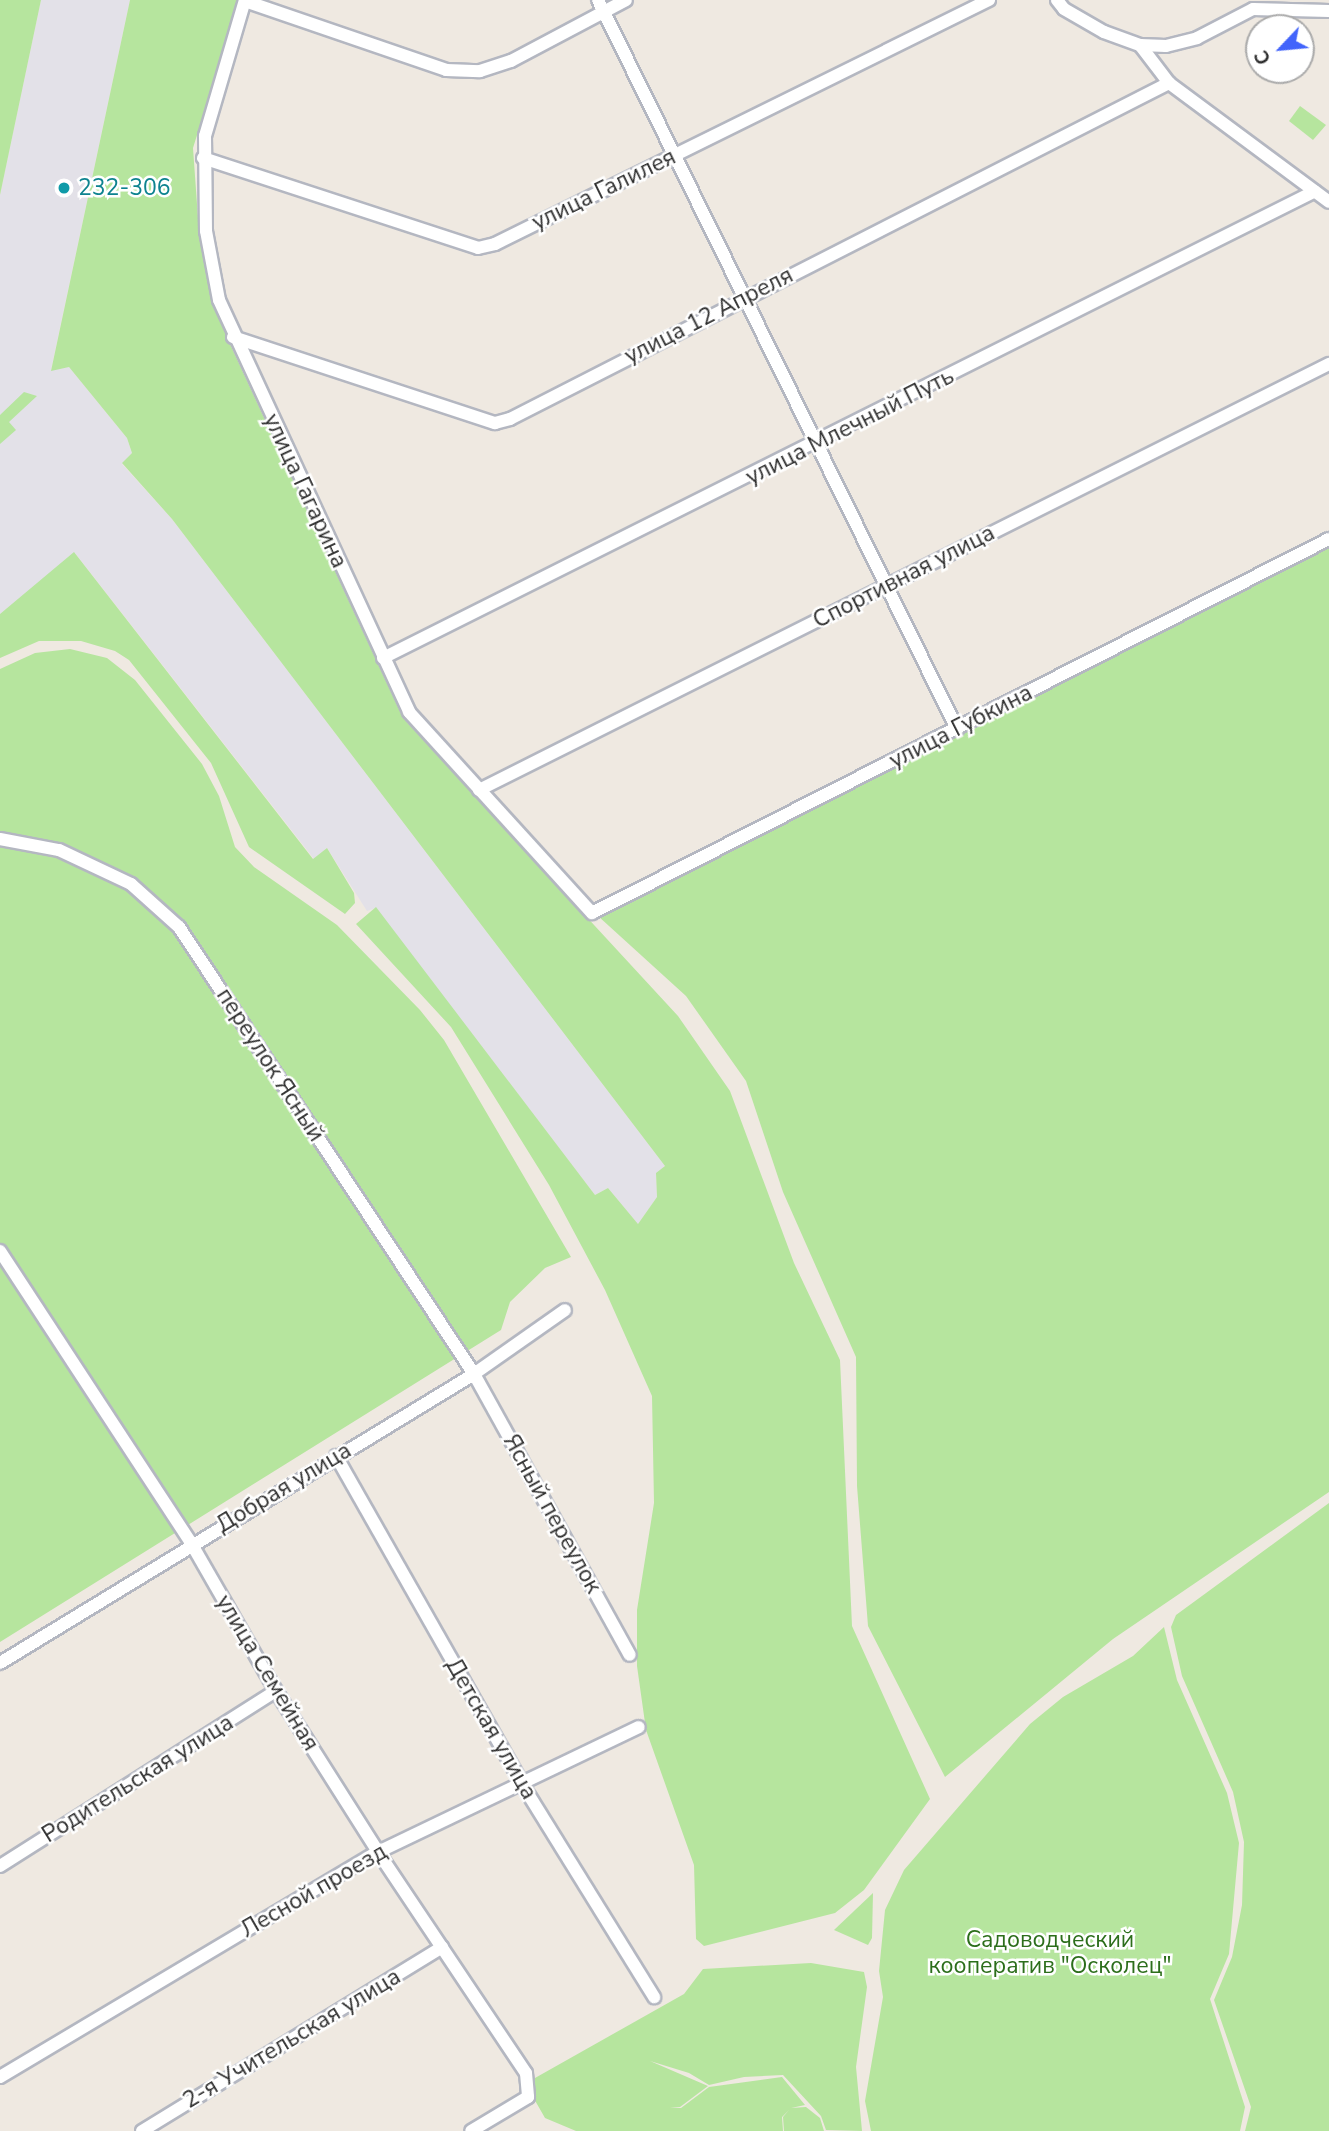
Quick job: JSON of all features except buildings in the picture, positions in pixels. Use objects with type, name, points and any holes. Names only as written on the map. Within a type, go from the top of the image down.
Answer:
[{"type":"street","points":[[245,1],[446,70],[480,71],[511,61],[601,6],[626,0]]},
{"type":"street","name":"улица Галилея","points":[[203,158],[478,248],[495,244],[989,0]]},
{"type":"street","points":[[1057,0],[1064,9],[1084,21],[1140,45],[1166,46],[1197,38],[1253,9],[1329,11]]},
{"type":"street","name":"улица Гагарина","points":[[245,1],[205,136],[203,158],[206,231],[219,300],[233,337],[409,712],[592,913]]},
{"type":"street","points":[[601,6],[957,729]]},
{"type":"street","points":[[1140,45],[1169,83],[1329,202]]},
{"type":"street","name":"улица 12 Апреля","points":[[233,337],[495,423],[510,419],[1169,83]]},
{"type":"street","name":"улица Млечный Путь","points":[[383,658],[816,445],[1315,191]]},
{"type":"street","name":"Спортивная улица","points":[[479,790],[1329,363]]},
{"type":"street","name":"улица Губкина","points":[[592,913],[1329,539]]},
{"type":"street","name":"переулок Ясный","points":[[0,839],[59,850],[131,884],[179,927],[474,1374]]},
{"type":"street","name":"улица Семейная","points":[[0,1251],[191,1544],[276,1691],[378,1852],[526,2074],[528,2096],[471,2131]]},
{"type":"street","name":"Добрая улица","points":[[0,1663],[191,1544],[474,1374],[565,1310]]},
{"type":"street","name":"Ясный переулок","points":[[474,1374],[630,1654]]},
{"type":"street","name":"Детская улица","points":[[336,1456],[522,1784],[654,1997]]},
{"type":"street","name":"Родительская улица","points":[[0,1866],[276,1691]]},
{"type":"street","name":"Лесной проезд","points":[[0,2077],[378,1852],[639,1727]]},
{"type":"street","name":"2-я Учительская улица","points":[[142,2131],[442,1947]]},
{"type":"shaded area","points":[[41,0],[130,0],[51,370],[69,367],[127,438],[132,453],[122,464],[172,519],[665,1166],[656,1174],[657,1197],[638,1224],[608,1188],[595,1195],[376,908],[367,911],[327,848],[314,859],[75,553],[0,614],[0,195]]},
{"type":"green space","points":[[0,0],[41,0],[0,195]]},
{"type":"green space","points":[[130,0],[239,0],[193,148],[199,232],[212,301],[230,344],[403,718],[678,1016],[730,1091],[794,1263],[840,1360],[852,1626],[930,1799],[864,1890],[835,1913],[704,1946],[696,1939],[694,1865],[646,1730],[637,1666],[637,1610],[654,1503],[652,1396],[605,1290],[549,1185],[451,1027],[356,924],[376,907],[595,1195],[608,1188],[638,1224],[657,1197],[656,1173],[665,1166],[172,519],[122,463],[132,453],[127,438],[69,367],[51,371]]},
{"type":"green space","points":[[1300,106],[1326,125],[1313,140],[1289,121]]},
{"type":"green space","points":[[24,392],[37,396],[9,422],[16,430],[0,444],[0,415]]},
{"type":"green space","points":[[1329,547],[1329,1492],[1113,1639],[945,1777],[868,1626],[857,1486],[856,1357],[783,1192],[746,1081],[686,996],[598,916]]},
{"type":"green space","points":[[74,552],[313,859],[327,848],[354,893],[355,903],[345,914],[249,847],[211,763],[129,660],[115,651],[81,641],[39,641],[0,658],[0,614]]},
{"type":"green space","points":[[70,649],[107,658],[135,680],[202,764],[219,796],[235,847],[254,867],[337,925],[420,1010],[444,1040],[571,1257],[545,1268],[510,1302],[501,1330],[0,1642],[0,669],[35,653]]},
{"type":"green space","points":[[1329,1503],[1329,2131],[1245,2131],[1251,2107],[1214,2000],[1232,1957],[1242,1905],[1244,1842],[1233,1792],[1182,1676],[1171,1627],[1176,1615]]},
{"type":"green space","name":"Садоводческий кооператив \"Осколец\"","points":[[1164,1627],[1177,1680],[1227,1793],[1239,1843],[1229,1954],[1210,1999],[1245,2107],[1240,2131],[871,2131],[865,2101],[883,1997],[879,1971],[885,1910],[904,1870],[1030,1724],[1063,1697],[1133,1656]]},
{"type":"green space","points":[[873,1893],[872,1938],[868,1945],[834,1930]]},
{"type":"green space","points":[[811,1963],[864,1972],[867,1987],[856,2067],[862,2131],[826,2130],[821,2116],[783,2075],[744,2077],[709,2085],[689,2073],[650,2061],[708,2086],[680,2107],[670,2108],[681,2108],[709,2087],[782,2077],[805,2105],[791,2108],[806,2107],[820,2118],[824,2131],[784,2131],[783,2117],[789,2110],[782,2117],[783,2131],[576,2131],[545,2118],[533,2097],[535,2078],[684,1994],[703,1969]]},
{"type":"place","name":"232-306","points":[[64,188]]}]
